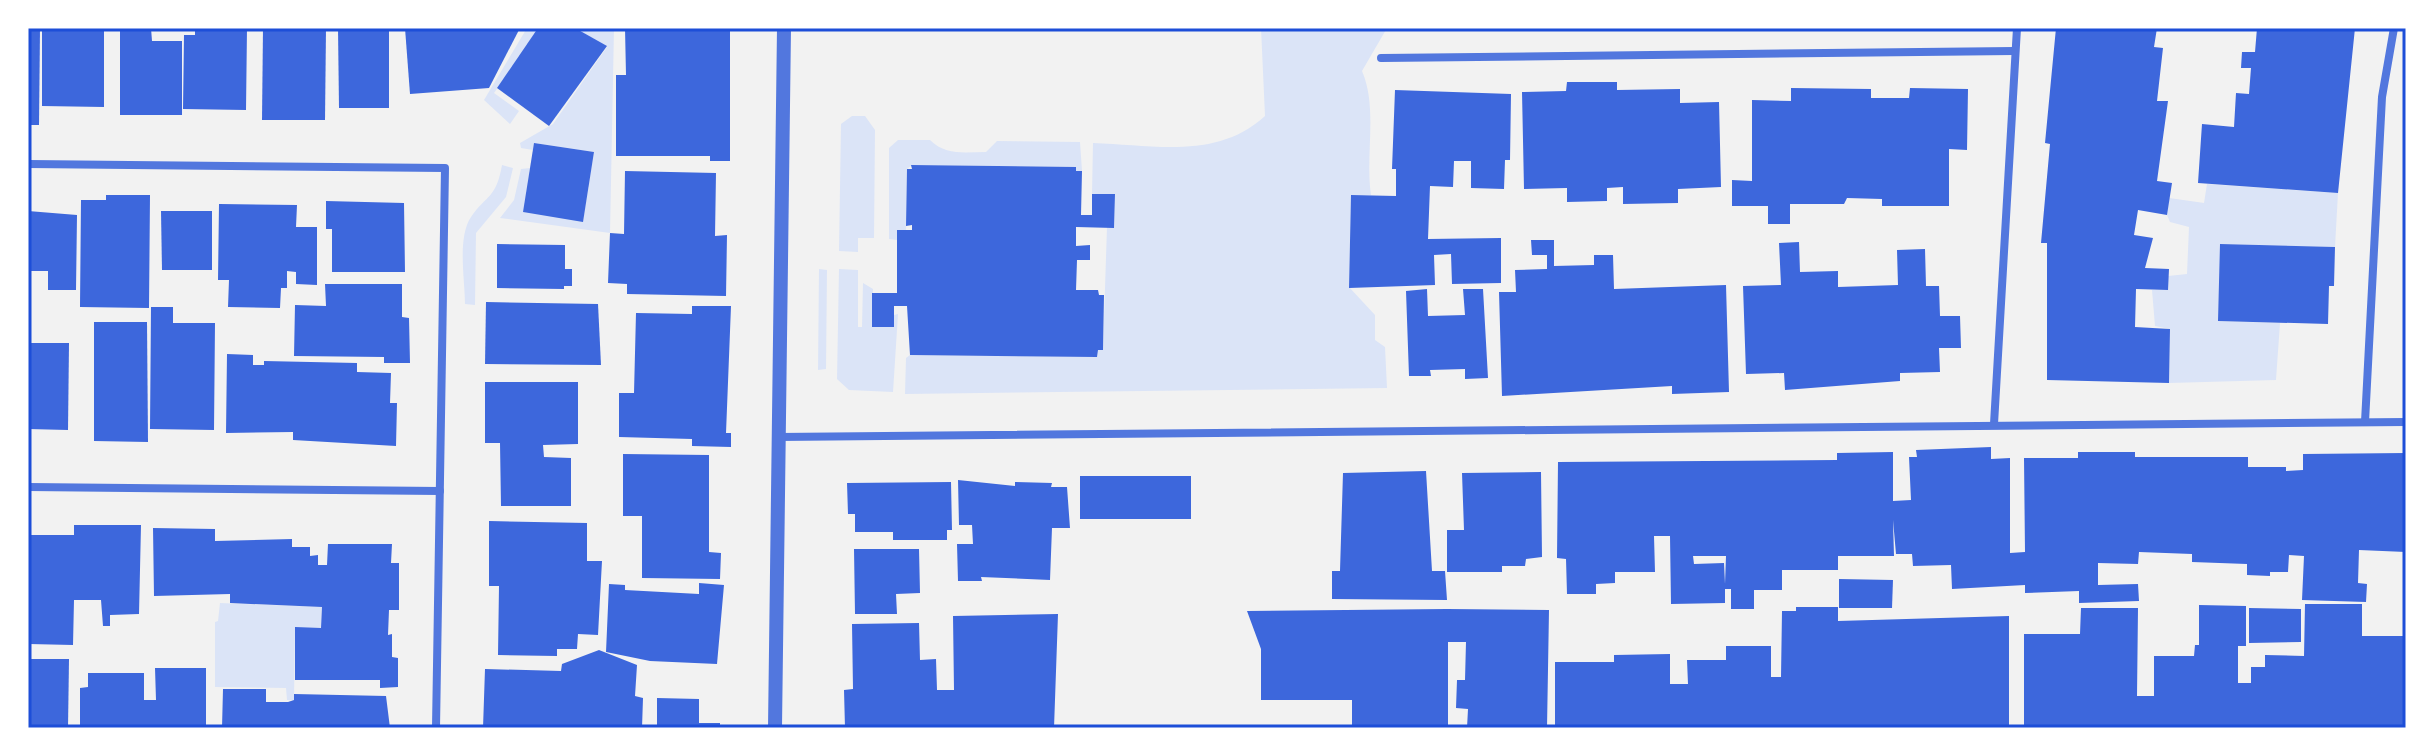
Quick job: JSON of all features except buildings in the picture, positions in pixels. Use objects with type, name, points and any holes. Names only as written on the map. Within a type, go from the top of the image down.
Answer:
[{"type":"street","points":[[775,728],[784,28]]},
{"type":"street","points":[[1994,424],[2017,28]]},
{"type":"street","points":[[2365,422],[2382,97],[2394,28]]},
{"type":"street","points":[[1381,58],[2014,51]]},
{"type":"street","points":[[28,164],[445,168],[436,728]]},
{"type":"street","points":[[778,437],[2406,422]]},
{"type":"street","points":[[28,487],[440,491]]},
{"type":"shaded area","points":[[527,28],[538,28],[538,32],[494,93],[519,111],[510,124],[484,100]]},
{"type":"shaded area","points":[[575,28],[614,28],[610,233],[500,218],[514,200],[521,169],[530,168],[524,212],[583,221],[594,152],[534,143],[533,150],[521,148],[520,143],[553,124],[607,47]]},
{"type":"shaded area","points":[[1261,28],[1387,28],[1362,71],[1369,100],[1371,195],[1351,196],[1349,287],[1375,315],[1375,340],[1385,347],[1387,388],[905,394],[906,358],[910,355],[1097,357],[1098,350],[1103,350],[1107,227],[1114,227],[1115,195],[1092,194],[1093,143],[1184,147],[1226,139],[1246,130],[1265,116]]},
{"type":"shaded area","points":[[852,116],[865,116],[875,130],[874,238],[858,238],[858,252],[839,251],[841,124]]},
{"type":"shaded area","points":[[898,140],[930,140],[943,149],[963,152],[986,152],[997,141],[1080,142],[1082,171],[1076,171],[1076,167],[912,165],[907,169],[906,230],[897,240],[889,239],[889,148]]},
{"type":"shaded area","points":[[502,165],[513,168],[506,197],[476,233],[475,305],[465,304],[464,236],[471,217],[494,190]]},
{"type":"shaded area","points":[[2207,184],[2338,193],[2335,247],[2221,244],[2218,321],[2280,323],[2276,380],[2169,383],[2170,329],[2155,326],[2152,290],[2168,290],[2168,276],[2187,274],[2189,227],[2170,222],[2167,215],[2169,198],[2204,203]]},
{"type":"shaded area","points":[[819,269],[827,270],[826,369],[818,370]]},
{"type":"shaded area","points":[[839,269],[858,270],[858,327],[862,327],[863,283],[873,289],[872,327],[893,327],[894,315],[898,314],[893,392],[849,390],[837,379]]},
{"type":"shaded area","points":[[220,603],[322,607],[321,628],[295,628],[294,700],[287,700],[286,688],[215,687],[215,622],[218,621]]}]
